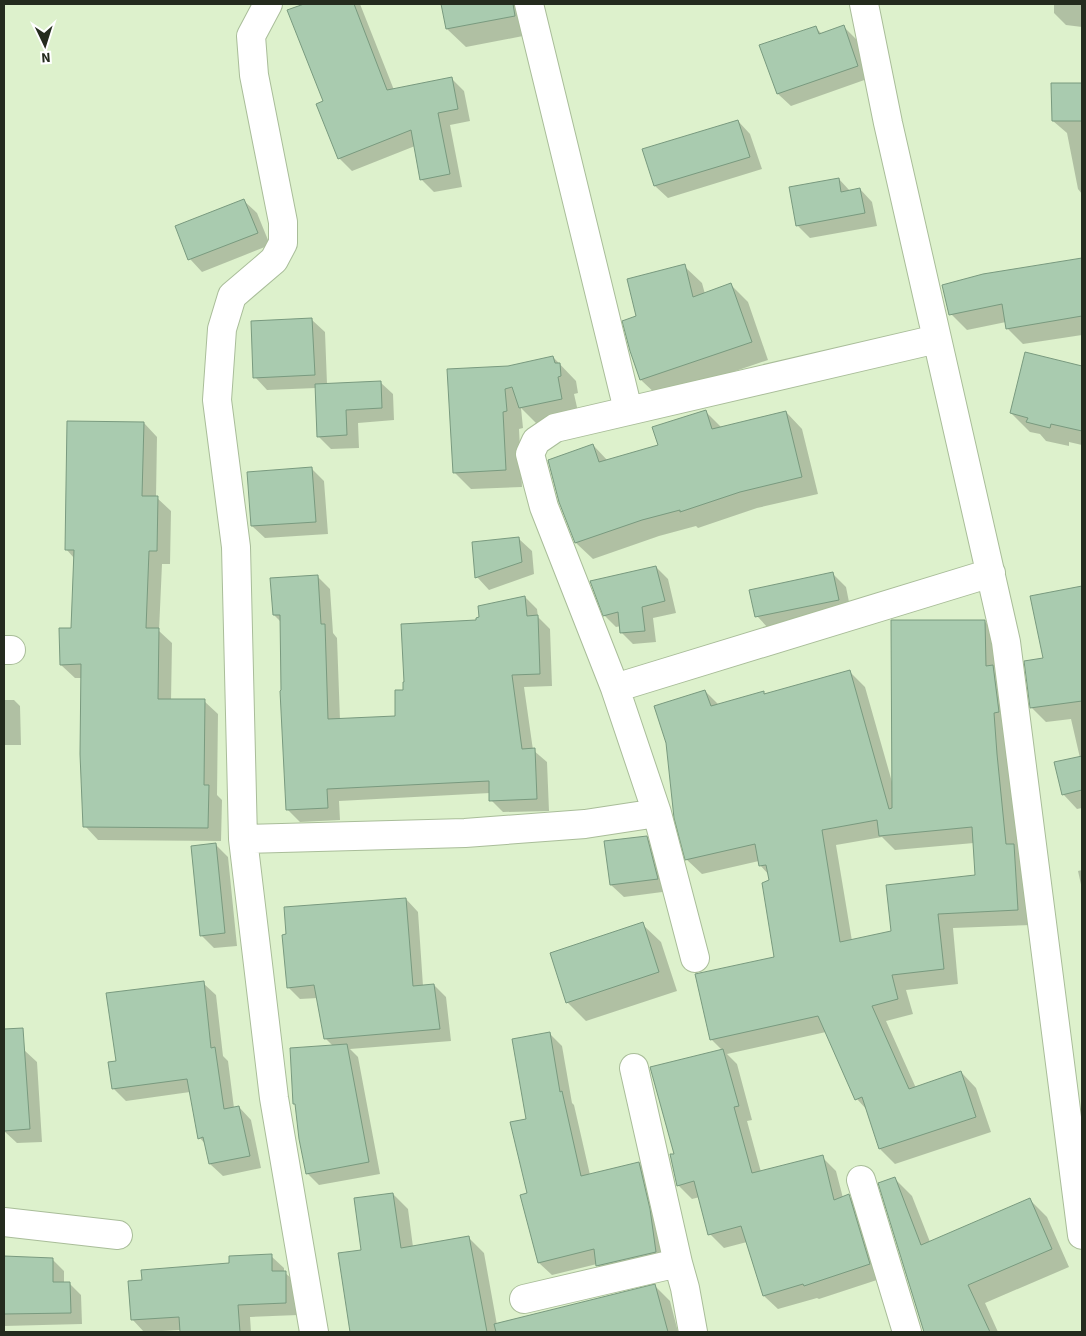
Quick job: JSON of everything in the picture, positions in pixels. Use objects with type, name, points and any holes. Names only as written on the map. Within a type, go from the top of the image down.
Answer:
[{"type":"street","points":[[268,4],[251,36],[254,75],[283,222],[283,243],[274,260],[232,296],[222,329],[217,400],[236,547],[243,839],[274,1098],[314,1332]]},
{"type":"street","points":[[529,4],[628,410]]},
{"type":"street","points":[[864,4],[888,123],[1006,642],[1082,1235]]},
{"type":"street","points":[[695,958],[657,813],[614,688],[544,507],[530,454],[536,441],[555,428],[937,339]]},
{"type":"street","points":[[614,688],[991,573]]},
{"type":"street","points":[[243,839],[465,833],[585,824],[657,813]]},
{"type":"street","points":[[634,1068],[685,1288],[693,1332]]},
{"type":"street","points":[[861,1180],[907,1332]]},
{"type":"street","points":[[4,1222],[118,1235]]},
{"type":"street","points":[[524,1299],[678,1264]]},
{"type":"building","points":[[304,4],[354,4],[387,90],[452,77],[458,109],[438,113],[450,174],[420,180],[411,130],[338,159],[316,104],[323,101],[287,10]]},
{"type":"building","points":[[441,4],[513,4],[515,16],[446,29]]},
{"type":"building","points":[[844,25],[858,66],[777,94],[759,45],[816,26],[819,34]]},
{"type":"building","points":[[1051,83],[1082,83],[1082,121],[1052,121]]},
{"type":"building","points":[[738,120],[750,157],[654,186],[642,149]]},
{"type":"building","points":[[839,178],[841,192],[860,188],[865,213],[796,226],[789,187]]},
{"type":"building","points":[[244,199],[258,233],[188,260],[175,226]]},
{"type":"building","points":[[1082,258],[1082,316],[1006,329],[1002,304],[949,315],[942,285],[983,274]]},
{"type":"building","points":[[685,264],[693,297],[731,283],[752,342],[640,380],[622,321],[636,316],[627,279]]},
{"type":"building","points":[[312,318],[315,375],[253,378],[251,321]]},
{"type":"building","points":[[1025,352],[1082,366],[1082,431],[1051,424],[1050,428],[1026,422],[1028,418],[1010,413]]},
{"type":"building","points":[[553,356],[555,363],[560,363],[561,376],[558,377],[562,399],[519,408],[512,387],[505,389],[507,411],[503,412],[506,470],[453,473],[447,369],[508,366]]},
{"type":"building","points":[[381,381],[382,408],[346,410],[347,435],[317,437],[315,384]]},
{"type":"building","points":[[706,410],[712,429],[786,411],[802,477],[740,492],[680,512],[680,510],[642,520],[575,543],[559,502],[548,460],[593,444],[599,462],[658,445],[652,427]]},
{"type":"building","points":[[67,421],[144,422],[142,496],[158,496],[157,551],[149,551],[146,628],[159,628],[158,699],[205,699],[204,785],[209,785],[208,828],[83,827],[80,754],[81,664],[60,665],[59,628],[71,628],[74,550],[65,550]]},
{"type":"building","points":[[312,467],[316,522],[251,526],[247,472]]},
{"type":"building","points":[[519,537],[522,562],[475,578],[472,542]]},
{"type":"building","points":[[656,566],[665,601],[642,607],[645,631],[620,633],[618,612],[603,616],[590,581]]},
{"type":"building","points":[[833,572],[839,600],[755,617],[749,590]]},
{"type":"building","points":[[318,575],[321,624],[325,624],[328,719],[395,716],[395,690],[403,690],[404,682],[401,624],[476,620],[479,617],[478,606],[525,596],[527,616],[538,615],[540,674],[512,675],[522,749],[535,748],[537,799],[489,801],[489,781],[327,789],[328,808],[286,810],[280,691],[280,615],[273,615],[270,578]]},
{"type":"building","points":[[1082,586],[1082,701],[1030,708],[1024,661],[1043,658],[1030,596]]},
{"type":"building","points":[[891,620],[985,620],[986,666],[993,665],[999,712],[994,713],[1006,844],[1014,844],[1018,910],[938,914],[944,969],[892,975],[898,999],[872,1006],[909,1089],[961,1071],[976,1117],[879,1149],[862,1097],[855,1100],[818,1016],[710,1040],[695,974],[774,957],[762,883],[769,880],[766,865],[759,866],[755,844],[685,860],[674,818],[666,743],[654,706],[705,690],[711,706],[764,691],[764,694],[850,670],[889,809],[892,808]],"holes":[[[877,820],[879,836],[972,827],[975,875],[886,885],[891,931],[840,942],[822,830]]]},
{"type":"building","points":[[1082,756],[1082,790],[1062,795],[1054,762]]},
{"type":"building","points":[[647,836],[658,879],[610,885],[604,841]]},
{"type":"building","points":[[216,843],[225,933],[200,936],[191,846]]},
{"type":"building","points":[[406,898],[413,986],[434,984],[440,1029],[324,1039],[314,985],[287,988],[282,935],[286,934],[284,907]]},
{"type":"building","points":[[643,922],[659,972],[566,1003],[550,953]]},
{"type":"building","points":[[204,981],[211,1048],[215,1047],[224,1109],[239,1106],[250,1156],[209,1164],[203,1137],[198,1139],[187,1079],[112,1089],[108,1062],[116,1061],[106,993]]},
{"type":"building","points":[[23,1028],[30,1129],[4,1131],[4,1029]]},
{"type":"building","points":[[550,1032],[560,1092],[562,1091],[581,1176],[639,1162],[650,1209],[656,1252],[596,1266],[594,1249],[538,1263],[520,1195],[527,1193],[510,1122],[526,1119],[512,1039]]},
{"type":"building","points":[[347,1044],[369,1162],[306,1174],[295,1104],[293,1104],[290,1048]]},
{"type":"building","points":[[723,1049],[739,1106],[734,1107],[752,1173],[823,1155],[834,1200],[849,1194],[870,1264],[804,1286],[803,1284],[763,1296],[741,1226],[708,1235],[694,1181],[677,1186],[670,1154],[674,1154],[650,1067]]},
{"type":"building","points":[[895,1177],[921,1245],[1030,1198],[1052,1249],[968,1285],[990,1332],[924,1332],[878,1183]]},
{"type":"building","points":[[393,1193],[401,1248],[469,1236],[487,1332],[350,1332],[338,1253],[361,1250],[354,1198]]},
{"type":"building","points":[[272,1254],[272,1271],[286,1271],[286,1303],[238,1305],[240,1332],[180,1332],[179,1317],[131,1320],[128,1281],[142,1280],[141,1270],[229,1263],[229,1256]]},
{"type":"building","points":[[4,1256],[53,1258],[53,1282],[70,1282],[71,1313],[4,1314]]},
{"type":"building","points":[[655,1284],[668,1332],[496,1332],[494,1324]]}]
